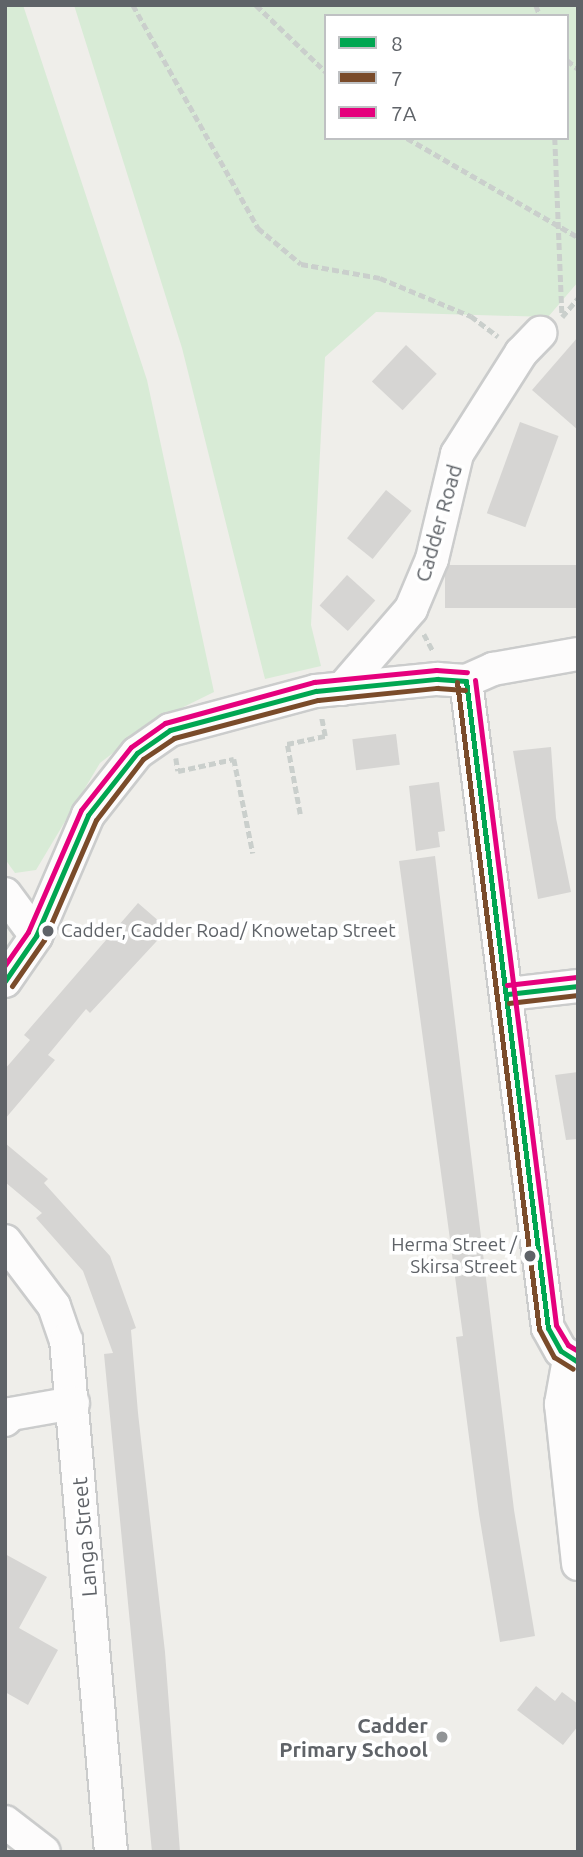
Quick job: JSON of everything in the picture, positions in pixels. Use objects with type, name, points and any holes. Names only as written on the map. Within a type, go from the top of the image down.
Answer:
[{"type":"street","name":"Cadder Road","points":[[329,690],[411,610],[432,559],[457,454],[541,335]]},
{"type":"street","points":[[5,981],[36,936],[88,815],[137,753],[170,730],[329,690],[457,680],[493,669],[578,654]]},
{"type":"street","points":[[457,680],[508,994],[548,1328],[573,1361],[561,1404],[578,1563]]},
{"type":"street","points":[[5,894],[36,936]]},
{"type":"street","points":[[508,994],[578,986]]},
{"type":"street","name":"Langa Street","points":[[5,1241],[54,1306],[66,1340],[111,1852]]},
{"type":"street","points":[[5,1419],[10,1414],[73,1403]]},
{"type":"street","points":[[5,1822],[44,1852]]},
{"type":"path","points":[[133,5],[258,228],[301,264],[380,278],[471,316],[541,335]]},
{"type":"path","points":[[256,5],[324,70]]},
{"type":"path","points":[[410,140],[578,237]]},
{"type":"path","points":[[541,335],[557,226],[555,140]]},
{"type":"path","points":[[541,335],[578,298]]},
{"type":"path","points":[[411,610],[457,680]]},
{"type":"path","points":[[300,814],[287,744],[325,736]]},
{"type":"path","points":[[178,771],[234,759],[253,853]]},
{"type":"green space","points":[[5,5],[23,5],[147,380],[214,692],[153,722],[100,763],[36,870],[15,873],[5,859]]},
{"type":"green space","points":[[74,5],[578,5],[578,282],[548,317],[376,312],[325,357],[311,625],[321,666],[265,679],[182,348]]},
{"type":"building","points":[[578,337],[578,430],[532,390]]},
{"type":"building","points":[[406,345],[437,374],[403,410],[372,382]]},
{"type":"building","points":[[520,422],[559,436],[525,527],[487,513]]},
{"type":"building","points":[[386,490],[412,511],[373,559],[347,538]]},
{"type":"building","points":[[445,565],[578,565],[578,608],[445,608]]},
{"type":"building","points":[[347,575],[375,600],[348,631],[320,605]]},
{"type":"building","points":[[396,734],[400,765],[356,770],[352,739]]},
{"type":"building","points":[[551,747],[556,818],[571,892],[538,899],[513,751]]},
{"type":"building","points":[[439,782],[445,831],[438,832],[440,847],[416,851],[409,786]]},
{"type":"building","points":[[435,856],[514,1510],[535,1636],[500,1642],[479,1514],[456,1337],[463,1336],[399,861]]},
{"type":"building","points":[[138,903],[168,929],[90,1013],[86,1009],[48,1055],[55,1060],[5,1119],[5,1069],[30,1040],[24,1035]]},
{"type":"building","points":[[578,1072],[578,1139],[566,1140],[555,1075]]},
{"type":"building","points":[[5,1143],[48,1179],[44,1183],[110,1256],[136,1328],[131,1330],[165,1652],[180,1852],[152,1852],[104,1354],[113,1353],[83,1271],[36,1218],[42,1213],[5,1182]]},
{"type":"building","points":[[5,1554],[47,1577],[19,1628],[58,1650],[28,1705],[5,1692]]},
{"type":"building","points":[[536,1686],[555,1701],[562,1692],[578,1704],[578,1726],[563,1745],[517,1710]]},
{"type":"transit line","name":"7A","points":[[5,965],[28,932],[81,810],[131,747],[165,723],[314,682],[436,670],[467,672]]},
{"type":"transit line","name":"8","points":[[5,981],[36,936],[88,815],[137,753],[170,730],[316,691],[437,679],[466,681]]},
{"type":"transit line","name":"7A","points":[[475,680],[556,1325],[568,1345],[578,1351]]},
{"type":"transit line","name":"8","points":[[466,681],[548,1328],[561,1351],[578,1362]]},
{"type":"transit line","name":"7","points":[[457,682],[539,1329],[554,1357],[573,1369]]},
{"type":"transit line","name":"7","points":[[12,986],[44,940],[96,820],[143,759],[174,738],[318,700],[437,688],[465,690]]},
{"type":"transit line","name":"7A","points":[[507,985],[577,977]]},
{"type":"transit line","name":"8","points":[[508,994],[578,986]]},
{"type":"transit line","name":"7","points":[[509,1003],[578,995]]},
{"type":"place","name":"Cadder, Cadder Road/ Knowetap Street","points":[[48,931]]},
{"type":"place","name":"Herma Street / Skirsa Street","points":[[530,1256]]},
{"type":"place","name":"Cadder Primary School","points":[[442,1737]]}]
